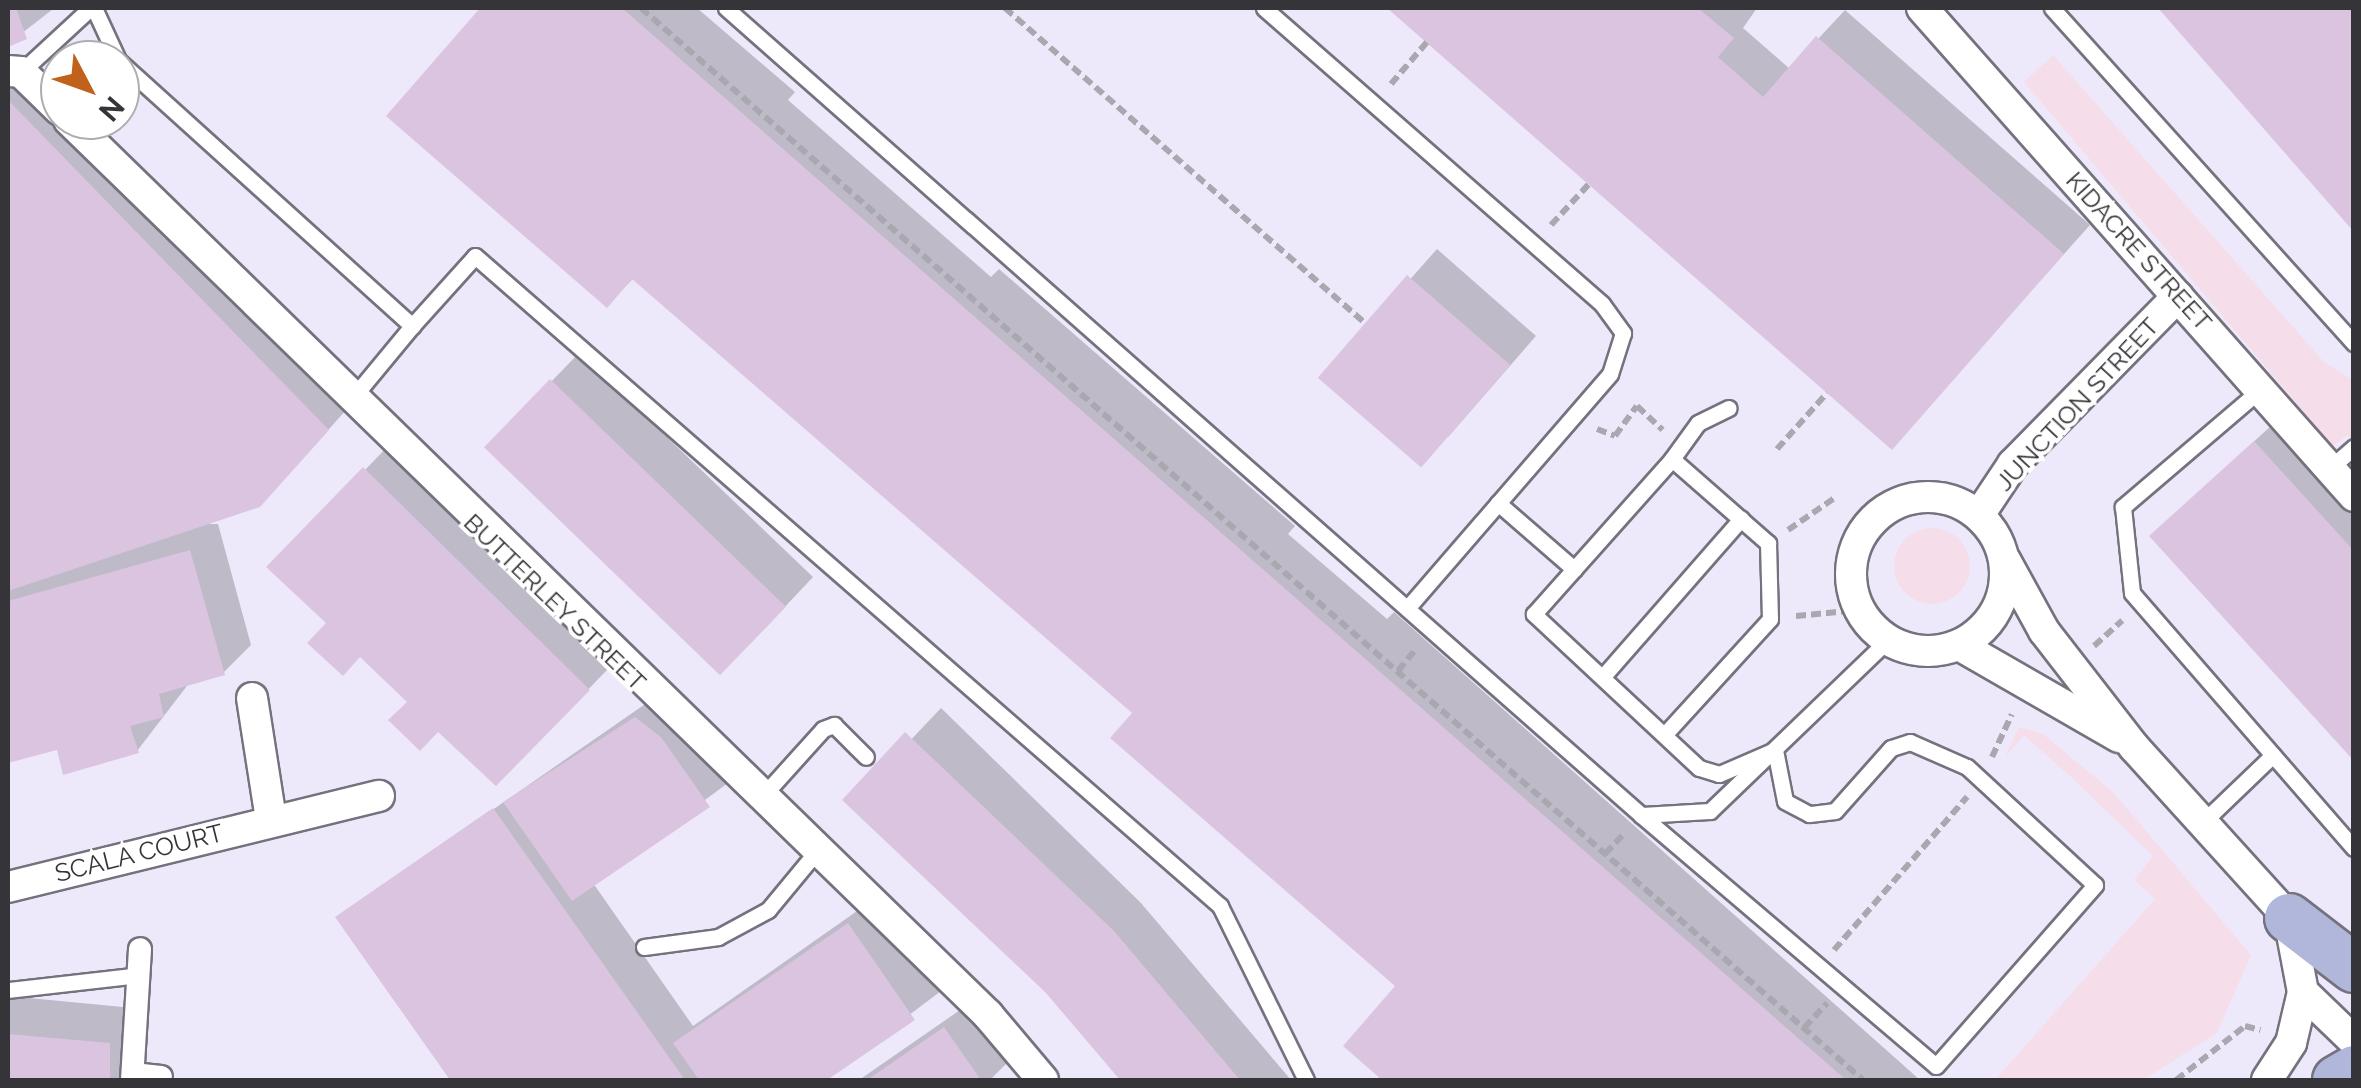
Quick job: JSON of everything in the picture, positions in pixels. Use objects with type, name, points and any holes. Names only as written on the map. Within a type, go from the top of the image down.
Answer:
[{"type":"main road","points":[[2289,918],[2354,968]]},
{"type":"main road","points":[[2336,1080],[2354,1070]]},
{"type":"street","name":"KIDACRE STREET","points":[[1922,8],[2354,496]]},
{"type":"street","points":[[14,71],[40,93]]},
{"type":"street","name":"BUTTERLEY STREET","points":[[90,140],[349,402],[816,852],[1043,1080]]},
{"type":"street","name":"JUNCTION STREET","points":[[1978,514],[2014,464],[2178,296]]},
{"type":"street","name":"JUNCTION STREET","points":[[1860,610],[1851,566],[1858,542],[1889,507],[1935,496],[1978,514],[2071,665],[2134,746],[2289,918]]},
{"type":"street","points":[[1860,610],[1888,640],[1911,649],[1959,644],[1996,613],[2004,560]]},
{"type":"street","name":"JUNCTION STREET","points":[[1959,644],[2134,746]]},
{"type":"street","points":[[252,698],[271,820]]},
{"type":"street","name":"SCALA COURT","points":[[8,887],[379,796]]},
{"type":"street","points":[[2267,1080],[2290,1044],[2303,992],[2289,918]]},
{"type":"street","points":[[140,949],[133,1077],[161,1076]]},
{"type":"street","points":[[2303,992],[2354,1041]]},
{"type":"lane","points":[[14,71],[92,8],[108,40]]},
{"type":"lane","points":[[726,8],[1641,815],[1936,1066],[2095,885],[1982,780],[1910,742],[1891,748],[1835,811],[1809,814],[1785,801],[1775,750]]},
{"type":"lane","points":[[1264,8],[1534,244],[1623,333],[1610,374],[1407,608]]},
{"type":"lane","points":[[2052,8],[2354,343]]},
{"type":"lane","points":[[140,80],[412,326]]},
{"type":"lane","points":[[349,402],[474,256],[1220,906],[1306,1080]]},
{"type":"lane","points":[[2260,389],[2123,507],[2132,594],[2354,848]]},
{"type":"lane","points":[[1729,408],[1675,451],[1534,614],[1606,673],[1699,768],[1719,774],[1775,750]]},
{"type":"lane","points":[[2330,468],[2354,446]]},
{"type":"lane","points":[[1665,734],[1770,619],[1768,543],[1675,451]]},
{"type":"lane","points":[[1498,504],[1574,569]]},
{"type":"lane","points":[[1606,673],[1741,519]]},
{"type":"lane","points":[[1641,815],[1710,811],[1888,640]]},
{"type":"lane","points":[[760,798],[823,729],[834,725],[866,758]]},
{"type":"lane","points":[[2202,823],[2272,755]]},
{"type":"lane","points":[[644,948],[718,937],[768,910],[816,852]]},
{"type":"lane","points":[[8,990],[140,975]]},
{"type":"path","points":[[641,8],[1864,1080]]},
{"type":"path","points":[[1005,8],[1363,322]]},
{"type":"path","points":[[1374,104],[1427,42]]},
{"type":"path","points":[[1534,244],[1589,184]]},
{"type":"path","points":[[1777,449],[1828,393]]},
{"type":"path","points":[[1571,420],[1615,436],[1637,406],[1675,451]]},
{"type":"path","points":[[1768,543],[1836,497]]},
{"type":"path","points":[[2071,665],[2142,604]]},
{"type":"path","points":[[1770,619],[1860,610]]},
{"type":"path","points":[[1844,962],[1833,952],[1982,780],[2027,682]]},
{"type":"path","points":[[2176,1080],[2246,1026]]},
{"type":"shaded area","points":[[8,8],[2353,8],[2353,1069],[2333,1080],[8,1080]]},
{"type":"shaded area","points":[[2053,55],[2324,362],[2353,380],[2353,441],[2347,435],[2333,446],[2024,82]]},
{"type":"shaded area","points":[[1932,528],[1959,539],[1970,566],[1959,593],[1932,604],[1905,593],[1894,566],[1905,539]]},
{"type":"shaded area","points":[[2019,727],[2043,734],[2114,793],[2251,955],[2217,1033],[2143,1080],[1995,1080],[2155,899],[2134,880],[2153,856],[2071,777],[2024,735],[2005,757]]},
{"type":"building","points":[[8,8],[16,8],[27,39],[8,47]]},
{"type":"building","points":[[480,8],[622,8],[1846,1080],[1382,1080],[1343,1046],[1395,986],[1110,738],[1132,713],[632,279],[607,308],[386,116]]},
{"type":"building","points":[[1387,8],[1698,8],[1734,38],[1718,57],[1763,97],[1816,36],[2064,254],[1892,450]]},
{"type":"building","points":[[2158,8],[2354,8],[2354,232]]},
{"type":"building","points":[[8,100],[40,133],[40,140],[47,140],[329,430],[260,507],[8,591]]},
{"type":"building","points":[[1407,275],[1510,365],[1421,468],[1318,378]]},
{"type":"building","points":[[550,379],[786,607],[720,675],[484,447]]},
{"type":"building","points":[[2254,441],[2354,551],[2354,761],[2149,536]]},
{"type":"building","points":[[363,467],[590,690],[496,786],[438,732],[420,751],[388,720],[407,702],[360,657],[343,676],[307,643],[326,623],[266,567]]},
{"type":"building","points":[[190,550],[225,675],[159,694],[164,717],[130,726],[139,753],[63,775],[57,750],[8,763],[8,601]]},
{"type":"building","points":[[635,717],[661,737],[710,807],[572,901],[503,802]]},
{"type":"building","points":[[905,732],[1114,931],[1240,1080],[1120,1080],[1046,993],[842,800]]},
{"type":"building","points":[[493,808],[685,1080],[450,1080],[335,917]]},
{"type":"building","points":[[848,923],[915,1020],[827,1080],[699,1080],[673,1043]]},
{"type":"building","points":[[944,1027],[981,1080],[867,1080]]},
{"type":"building","points":[[8,1034],[110,1043],[110,1080],[8,1080]]}]
